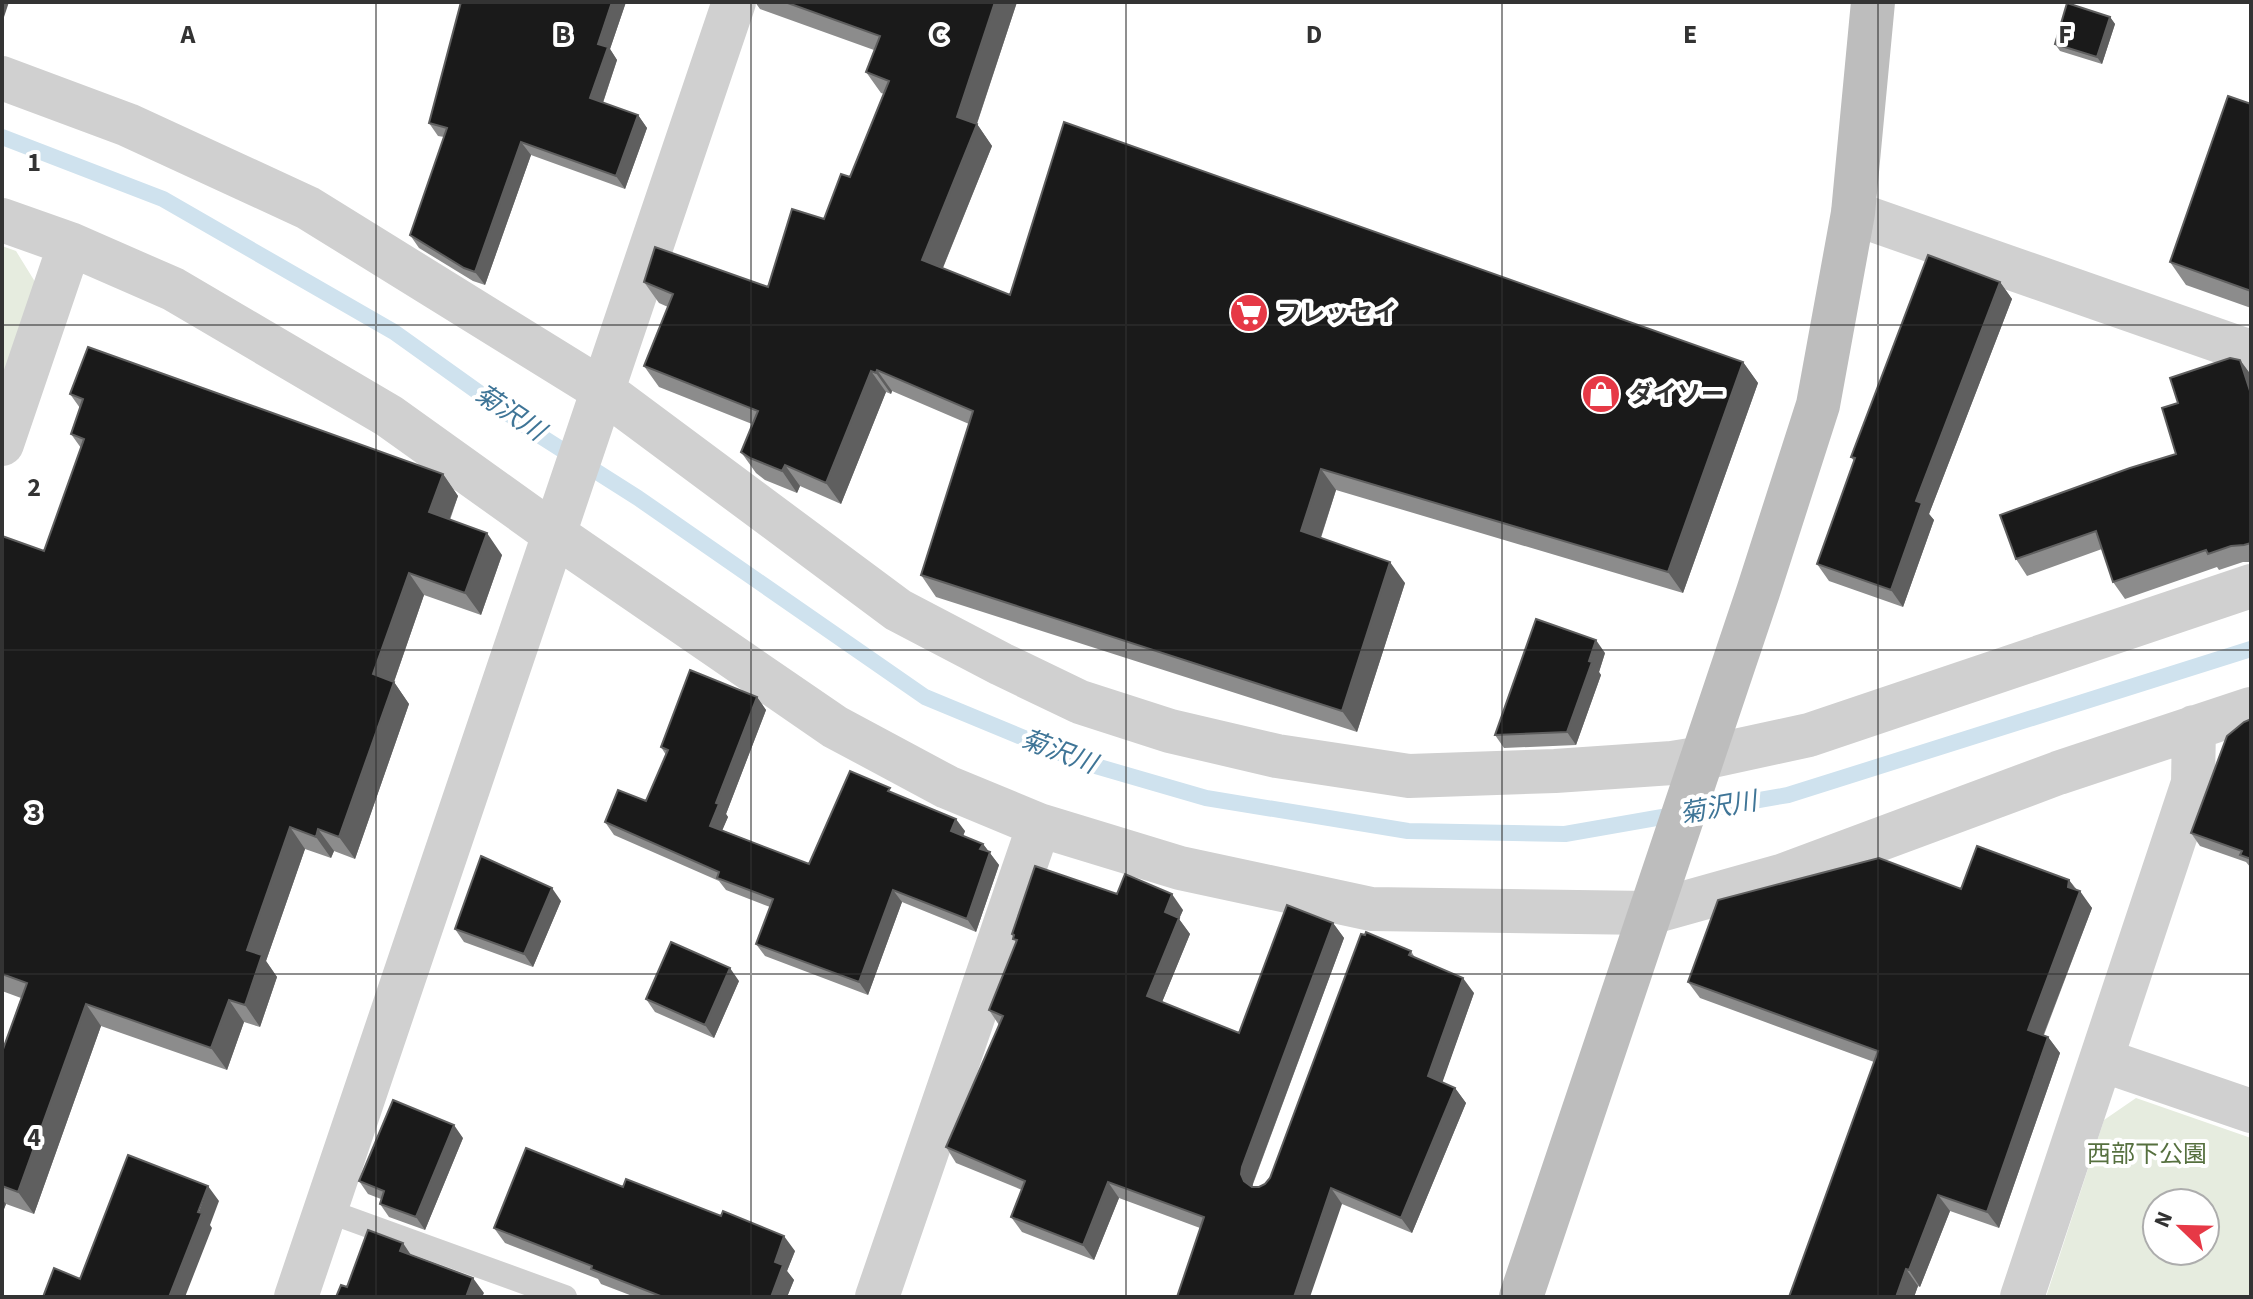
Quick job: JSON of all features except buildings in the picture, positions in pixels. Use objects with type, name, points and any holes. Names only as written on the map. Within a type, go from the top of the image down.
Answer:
[{"type":"street","points":[[296,1297],[734,2]]},
{"type":"street","points":[[1521,1297],[1818,405],[1853,213],[1873,2]]},
{"type":"street","points":[[2,78],[128,125],[308,208],[898,610],[1080,702],[1170,731],[1261,752],[1409,776],[1672,763],[1699,767],[1809,735],[2251,586]]},
{"type":"street","points":[[1853,213],[2251,352]]},
{"type":"street","points":[[2,220],[70,244],[173,289],[389,416],[554,534],[835,727],[947,787],[1039,825],[1180,868],[1368,916],[1654,898],[1781,876],[2058,773],[2251,709]]},
{"type":"street","points":[[2,444],[70,244]]},
{"type":"street","points":[[2022,1297],[2193,783],[2194,727]]},
{"type":"street","points":[[877,1297],[1039,825]]},
{"type":"street","points":[[2102,1060],[2251,1111]]},
{"type":"lane","points":[[325,1210],[565,1297]]},
{"type":"green space","points":[[2,246],[16,251],[37,285],[2,387]]},
{"type":"green space","name":"西部下公園","points":[[2136,1098],[2251,1138],[2251,1297],[2046,1297],[2104,1120]]},
{"type":"waterway","name":"菊沢川","points":[[2,137],[163,199],[394,332],[534,432],[638,498],[925,697],[1082,762],[1206,798],[1408,831],[1565,834],[1788,795],[2251,649]]},
{"type":"place","name":"フレッセイ","points":[[1249,313]]},
{"type":"place","name":"ダイソー","points":[[1601,394]]}]
